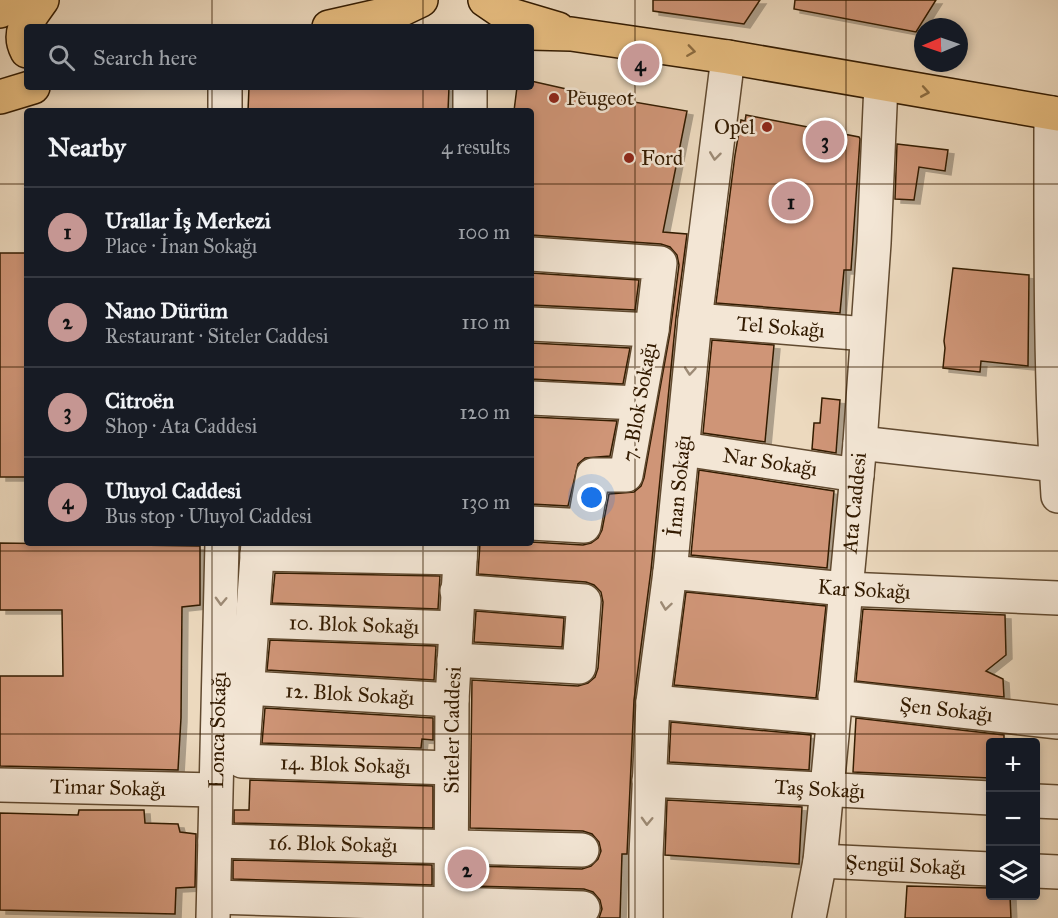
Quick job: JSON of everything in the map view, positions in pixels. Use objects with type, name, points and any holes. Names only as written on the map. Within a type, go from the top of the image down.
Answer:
[{"type":"main road","points":[[0,11],[20,0]]},
{"type":"main road","points":[[26,24],[42,0]]},
{"type":"main road","points":[[342,24],[396,12],[421,0]]},
{"type":"main road","points":[[485,0],[504,13],[571,34]]},
{"type":"main road","points":[[24,28],[22,34],[24,45]]},
{"type":"main road","points":[[534,33],[571,34],[728,57],[1055,113]]},
{"type":"main road","points":[[0,97],[24,90]]},
{"type":"street","name":"İnan Sokağı","points":[[646,918],[653,702],[670,572],[694,320],[728,57]]},
{"type":"street","name":"Ata Caddesi","points":[[809,918],[820,861],[858,459],[874,243],[881,84]]},
{"type":"street","points":[[225,90],[225,108]]},
{"type":"street","points":[[470,90],[470,108]]},
{"type":"street","points":[[1055,113],[1051,254],[1057,481]]},
{"type":"street","name":"7. Blok Sokağı","points":[[534,254],[660,263],[652,330],[626,475],[593,475],[584,526],[534,523]]},
{"type":"street","name":"Tel Sokağı","points":[[694,320],[867,334]]},
{"type":"street","points":[[534,324],[652,330]]},
{"type":"street","points":[[534,398],[638,403]]},
{"type":"street","name":"Nar Sokağı","points":[[683,449],[858,459],[1057,481]]},
{"type":"street","name":"Lonca Sokağı","points":[[213,907],[222,546]]},
{"type":"street","points":[[248,688],[258,549],[460,550]]},
{"type":"street","name":"Siteler Caddesi","points":[[451,911],[452,700],[460,550]]},
{"type":"street","name":"Kar Sokağı","points":[[670,572],[845,590],[1058,598]]},
{"type":"street","points":[[454,660],[579,667],[584,601],[457,591]]},
{"type":"street","name":"10. Blok Sokağı","points":[[252,621],[456,628]]},
{"type":"street","name":"12. Blok Sokağı","points":[[248,688],[452,700]]},
{"type":"street","name":"14. Blok Sokağı","points":[[248,688],[242,760],[451,768]]},
{"type":"street","name":"Şen Sokağı","points":[[653,702],[834,708],[1058,722]]},
{"type":"street","name":"Taş Sokağı","points":[[649,780],[986,798]]},
{"type":"street","name":"Timar Sokağı","points":[[0,786],[215,790]]},
{"type":"street","points":[[1040,801],[1058,802]]},
{"type":"street","name":"16. Blok Sokağı","points":[[215,841],[582,850]]},
{"type":"street","name":"Şengül Sokağı","points":[[820,861],[986,869]]},
{"type":"street","points":[[1040,871],[1058,872]]},
{"type":"street","points":[[213,907],[451,911],[583,908]]},
{"type":"building","points":[[653,0],[760,0],[744,24],[653,11]]},
{"type":"building","points":[[795,0],[936,0],[925,18],[914,18],[914,32],[794,9]]},
{"type":"building","points":[[534,82],[593,95],[687,111],[663,232],[687,234],[676,318],[651,570],[634,700],[627,854],[622,854],[620,918],[599,918],[602,909],[600,900],[593,892],[584,889],[470,886],[470,866],[582,869],[591,866],[598,859],[601,851],[599,842],[592,834],[583,831],[470,828],[472,680],[578,686],[588,683],[595,677],[598,668],[603,602],[601,592],[594,585],[586,582],[478,574],[480,546],[534,546],[534,542],[583,545],[591,543],[598,538],[602,530],[609,494],[634,492],[641,486],[670,333],[679,265],[677,255],[670,247],[661,244],[534,235],[534,108],[514,108],[517,90],[534,90]]},
{"type":"building","points":[[249,90],[449,90],[448,108],[248,108]]},
{"type":"building","points":[[746,115],[860,139],[851,270],[844,270],[840,313],[716,303],[735,155],[741,120],[745,121]]},
{"type":"building","points":[[897,144],[948,150],[945,171],[919,167],[914,200],[895,199]]},
{"type":"building","points":[[0,253],[24,253],[24,477],[0,477]]},
{"type":"building","points":[[953,268],[1029,275],[1028,366],[981,361],[980,372],[943,368]]},
{"type":"building","points":[[534,273],[639,280],[635,310],[534,305]]},
{"type":"building","points":[[712,340],[774,345],[765,442],[703,433]]},
{"type":"building","points":[[534,343],[630,348],[623,384],[534,379]]},
{"type":"building","points":[[822,398],[840,400],[836,453],[812,449],[814,423],[820,423]]},
{"type":"building","points":[[534,417],[617,421],[610,456],[585,458],[578,464],[568,506],[534,504]]},
{"type":"building","points":[[699,470],[834,491],[827,568],[691,555]]},
{"type":"building","points":[[0,543],[24,543],[24,546],[200,546],[200,605],[182,607],[178,770],[0,766],[0,676],[63,676],[62,610],[0,610]]},
{"type":"building","points":[[275,573],[440,576],[438,609],[272,603]]},
{"type":"building","points":[[686,592],[826,606],[816,698],[674,685]]},
{"type":"building","points":[[863,609],[1005,615],[1006,655],[986,671],[1003,679],[1004,697],[856,681]]},
{"type":"building","points":[[476,611],[564,618],[562,647],[474,642]]},
{"type":"building","points":[[270,640],[436,646],[434,680],[267,670]]},
{"type":"building","points":[[265,708],[433,718],[433,740],[422,739],[421,748],[262,743]]},
{"type":"building","points":[[856,718],[1004,735],[1004,738],[986,738],[986,778],[853,772]]},
{"type":"building","points":[[671,722],[811,735],[809,770],[669,762]]},
{"type":"building","points":[[250,780],[433,786],[433,828],[234,823],[234,810],[249,810]]},
{"type":"building","points":[[667,800],[802,807],[799,864],[665,855]]},
{"type":"building","points":[[79,810],[144,810],[145,823],[178,824],[180,832],[196,834],[195,887],[176,888],[175,914],[0,910],[0,813],[78,815]]},
{"type":"building","points":[[233,860],[432,865],[432,885],[233,879]]},
{"type":"building","points":[[907,886],[986,888],[986,900],[1010,900],[1011,918],[905,918]]},
{"type":"place","name":"Uluyol Caddesi","points":[[640,63]]},
{"type":"place","name":"Peugeot","points":[[554,98]]},
{"type":"place","name":"Opel","points":[[767,127]]},
{"type":"place","name":"Citroën","points":[[825,140]]},
{"type":"place","name":"Ford","points":[[629,158]]},
{"type":"place","name":"Urallar İş Merkezi","points":[[791,201]]},
{"type":"place","name":"Nano Dürüm","points":[[467,869]]}]
